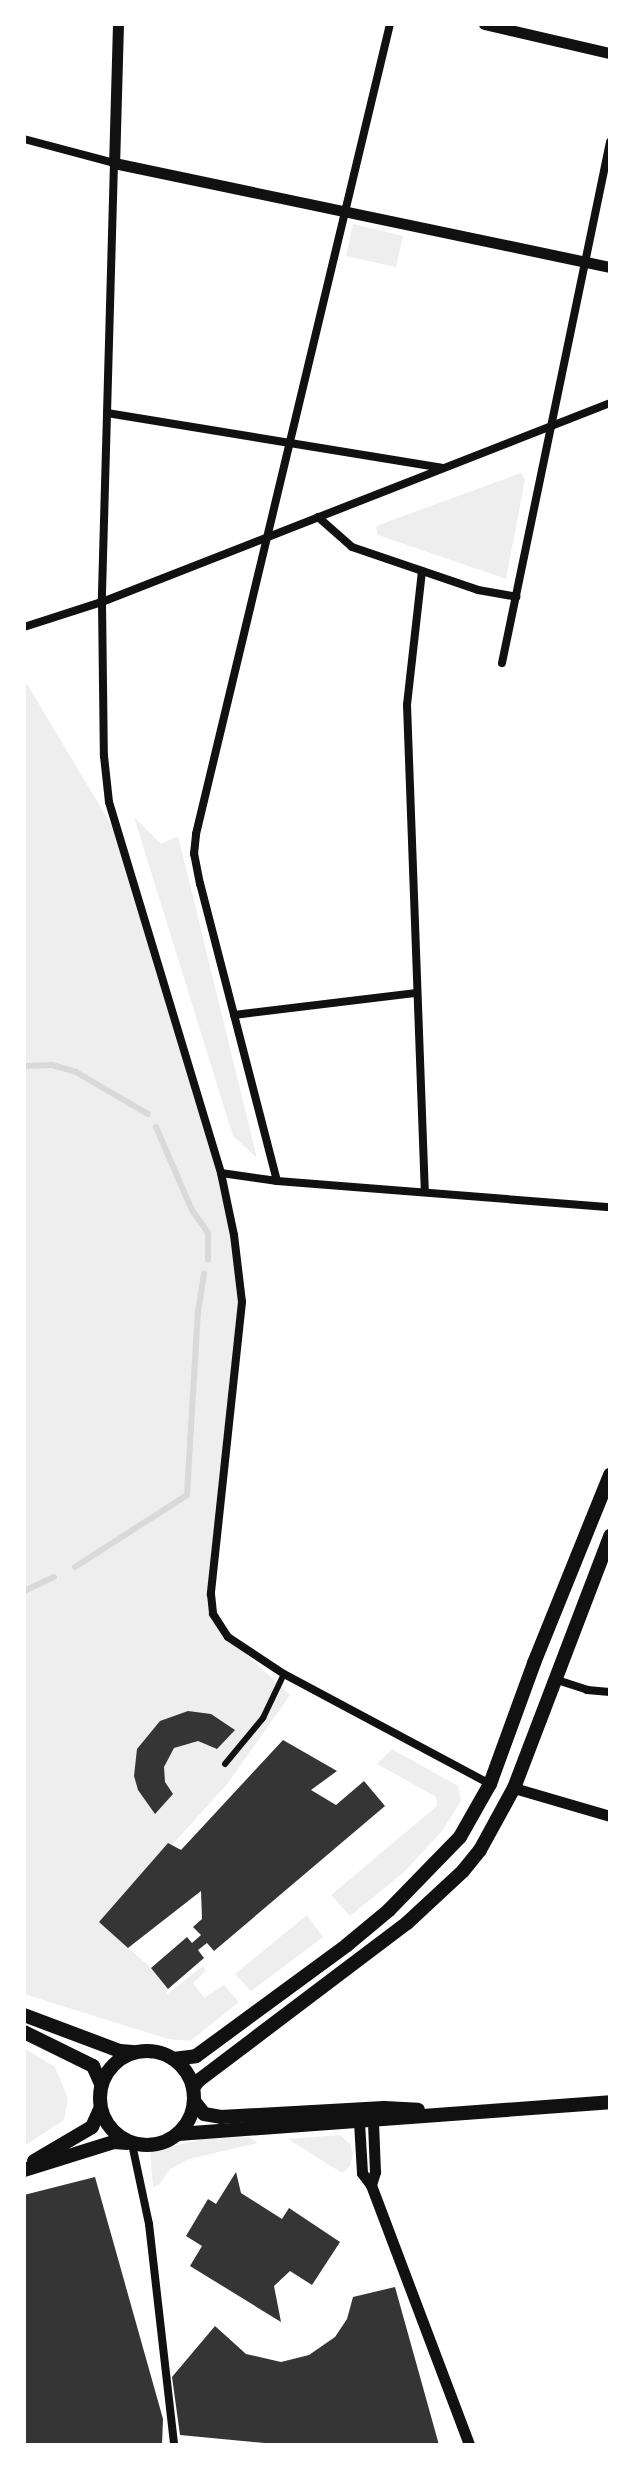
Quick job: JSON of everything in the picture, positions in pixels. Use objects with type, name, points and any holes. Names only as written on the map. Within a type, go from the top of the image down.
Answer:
[{"type":"main road","points":[[173,2059],[191,2059],[222,2039],[389,1910],[460,1837],[490,1784],[534,1663],[610,1475]]},
{"type":"main road","points":[[178,2134],[192,2113],[193,2095],[206,2074],[407,1923],[463,1871],[493,1830],[514,1788],[553,1678],[610,1536]]},
{"type":"main road","points":[[24,2015],[120,2051],[161,2053],[173,2059],[182,2067],[204,2114],[221,2117],[384,2108],[458,2112]]},
{"type":"main road","points":[[24,2032],[93,2066],[101,2084],[100,2109],[92,2127],[24,2168]]},
{"type":"main road","points":[[101,2084],[115,2063],[137,2052]]},
{"type":"main road","points":[[24,2168],[114,2142],[157,2145],[178,2134],[610,2102]]},
{"type":"main road","points":[[100,2109],[112,2131],[132,2144]]},
{"type":"street","points":[[118,24],[102,602],[104,756],[109,802],[221,1173],[234,1235],[242,1302],[211,1594],[213,1614],[228,1637],[284,1674],[490,1784]]},
{"type":"street","points":[[277,1181],[194,854],[265,538],[390,24]]},
{"type":"street","points":[[484,24],[610,53]]},
{"type":"street","points":[[24,139],[114,163],[610,267]]},
{"type":"street","points":[[502,663],[610,142]]},
{"type":"street","points":[[24,627],[102,602],[610,403]]},
{"type":"street","points":[[107,413],[443,468]]},
{"type":"street","points":[[318,517],[352,547],[478,590],[516,597]]},
{"type":"street","points":[[422,571],[407,705],[425,1191]]},
{"type":"street","points":[[234,1015],[417,993]]},
{"type":"street","points":[[221,1173],[277,1181],[610,1207]]},
{"type":"street","points":[[225,1764],[263,1718],[284,1674]]},
{"type":"street","points":[[553,1678],[587,1690],[610,1692]]},
{"type":"street","points":[[514,1788],[610,1816]]},
{"type":"street","points":[[366,2122],[362,2173],[371,2185],[469,2445]]},
{"type":"street","points":[[132,2144],[149,2224],[174,2445]]},
{"type":"shaded area","points":[[353,224],[403,236],[396,267],[346,256]]},
{"type":"shaded area","points":[[521,473],[525,480],[506,579],[378,535],[376,526]]},
{"type":"shaded area","points":[[24,679],[122,843],[221,1173],[242,1302],[213,1614],[228,1637],[290,1695],[228,1783],[172,1845],[167,1844],[100,1922],[151,1968],[168,1989],[166,1995],[203,1966],[206,1971],[193,1983],[204,1998],[224,1985],[239,2002],[190,2041],[168,2039],[24,1994]]},
{"type":"shaded area","points":[[134,817],[161,844],[178,836],[257,1158],[233,1136]]},
{"type":"shaded area","points":[[392,1749],[458,1786],[461,1801],[442,1831],[404,1872],[350,1916],[331,1895],[437,1806],[436,1797],[377,1764]]},
{"type":"shaded area","points":[[307,1915],[323,1937],[251,1991],[235,1974]]},
{"type":"shaded area","points":[[24,2048],[55,2067],[68,2099],[64,2120],[24,2146]]},
{"type":"shaded area","points":[[340,2135],[350,2144],[353,2153],[350,2166],[342,2173],[288,2139]]},
{"type":"shaded area","points":[[248,2137],[258,2143],[189,2159],[170,2169],[159,2185],[153,2187],[150,2151],[203,2139]]},
{"type":"building","points":[[188,1711],[211,1714],[235,1730],[217,1749],[198,1741],[174,1748],[164,1767],[165,1782],[173,1794],[155,1814],[138,1790],[134,1776],[137,1749],[160,1721]]},
{"type":"building","points":[[283,1740],[337,1771],[311,1790],[336,1805],[364,1781],[385,1806],[214,1951],[207,1943],[198,1950],[204,1958],[168,1989],[151,1968],[187,1937],[192,1943],[201,1935],[193,1927],[202,1919],[201,1891],[128,1948],[99,1922],[168,1843],[181,1850]]},
{"type":"building","points":[[236,2172],[241,2193],[282,2219],[289,2208],[340,2242],[312,2285],[290,2271],[274,2286],[281,2322],[190,2266],[202,2246],[186,2236],[208,2199],[216,2204]]},
{"type":"building","points":[[95,2177],[163,2419],[162,2445],[24,2445],[24,2195]]},
{"type":"building","points":[[395,2287],[439,2445],[285,2445],[180,2435],[172,2377],[215,2326],[246,2354],[281,2362],[309,2355],[335,2337],[347,2319],[353,2297]]},
{"type":"waterway","points":[[24,1066],[52,1065],[76,1072],[148,1114]]},
{"type":"waterway","points":[[156,1127],[192,1210],[208,1233],[208,1260]]},
{"type":"waterway","points":[[75,1567],[187,1495],[198,1312],[204,1273]]},
{"type":"waterway","points":[[24,1591],[54,1577]]}]
